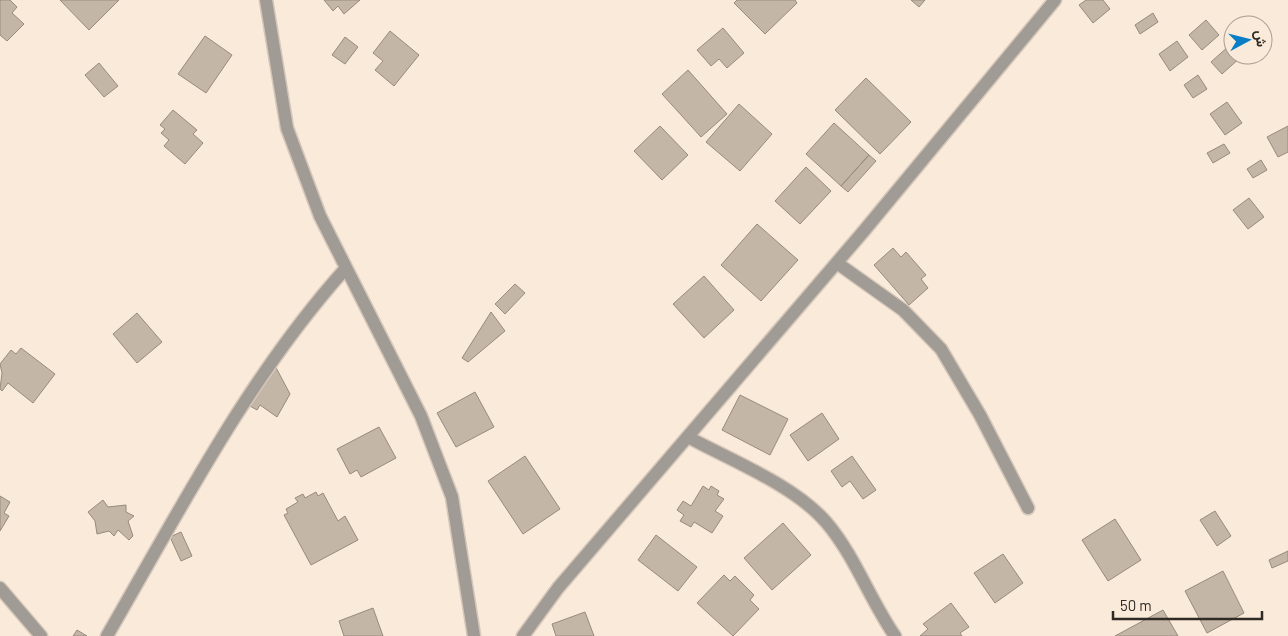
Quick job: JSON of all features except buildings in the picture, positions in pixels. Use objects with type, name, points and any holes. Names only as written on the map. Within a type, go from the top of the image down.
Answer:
[{"type":"street","points":[[266,0],[287,128],[320,216],[422,416],[452,497],[474,636]]},
{"type":"street","points":[[523,636],[558,588],[837,263],[1055,0]]},
{"type":"street","points":[[837,263],[903,310],[941,349],[980,416],[1028,508]]},
{"type":"street","points":[[106,636],[259,382],[312,307],[346,268]]},
{"type":"street","points":[[688,437],[790,491],[807,503],[827,523],[850,557],[895,636]]},
{"type":"street","points":[[0,588],[41,636]]}]
